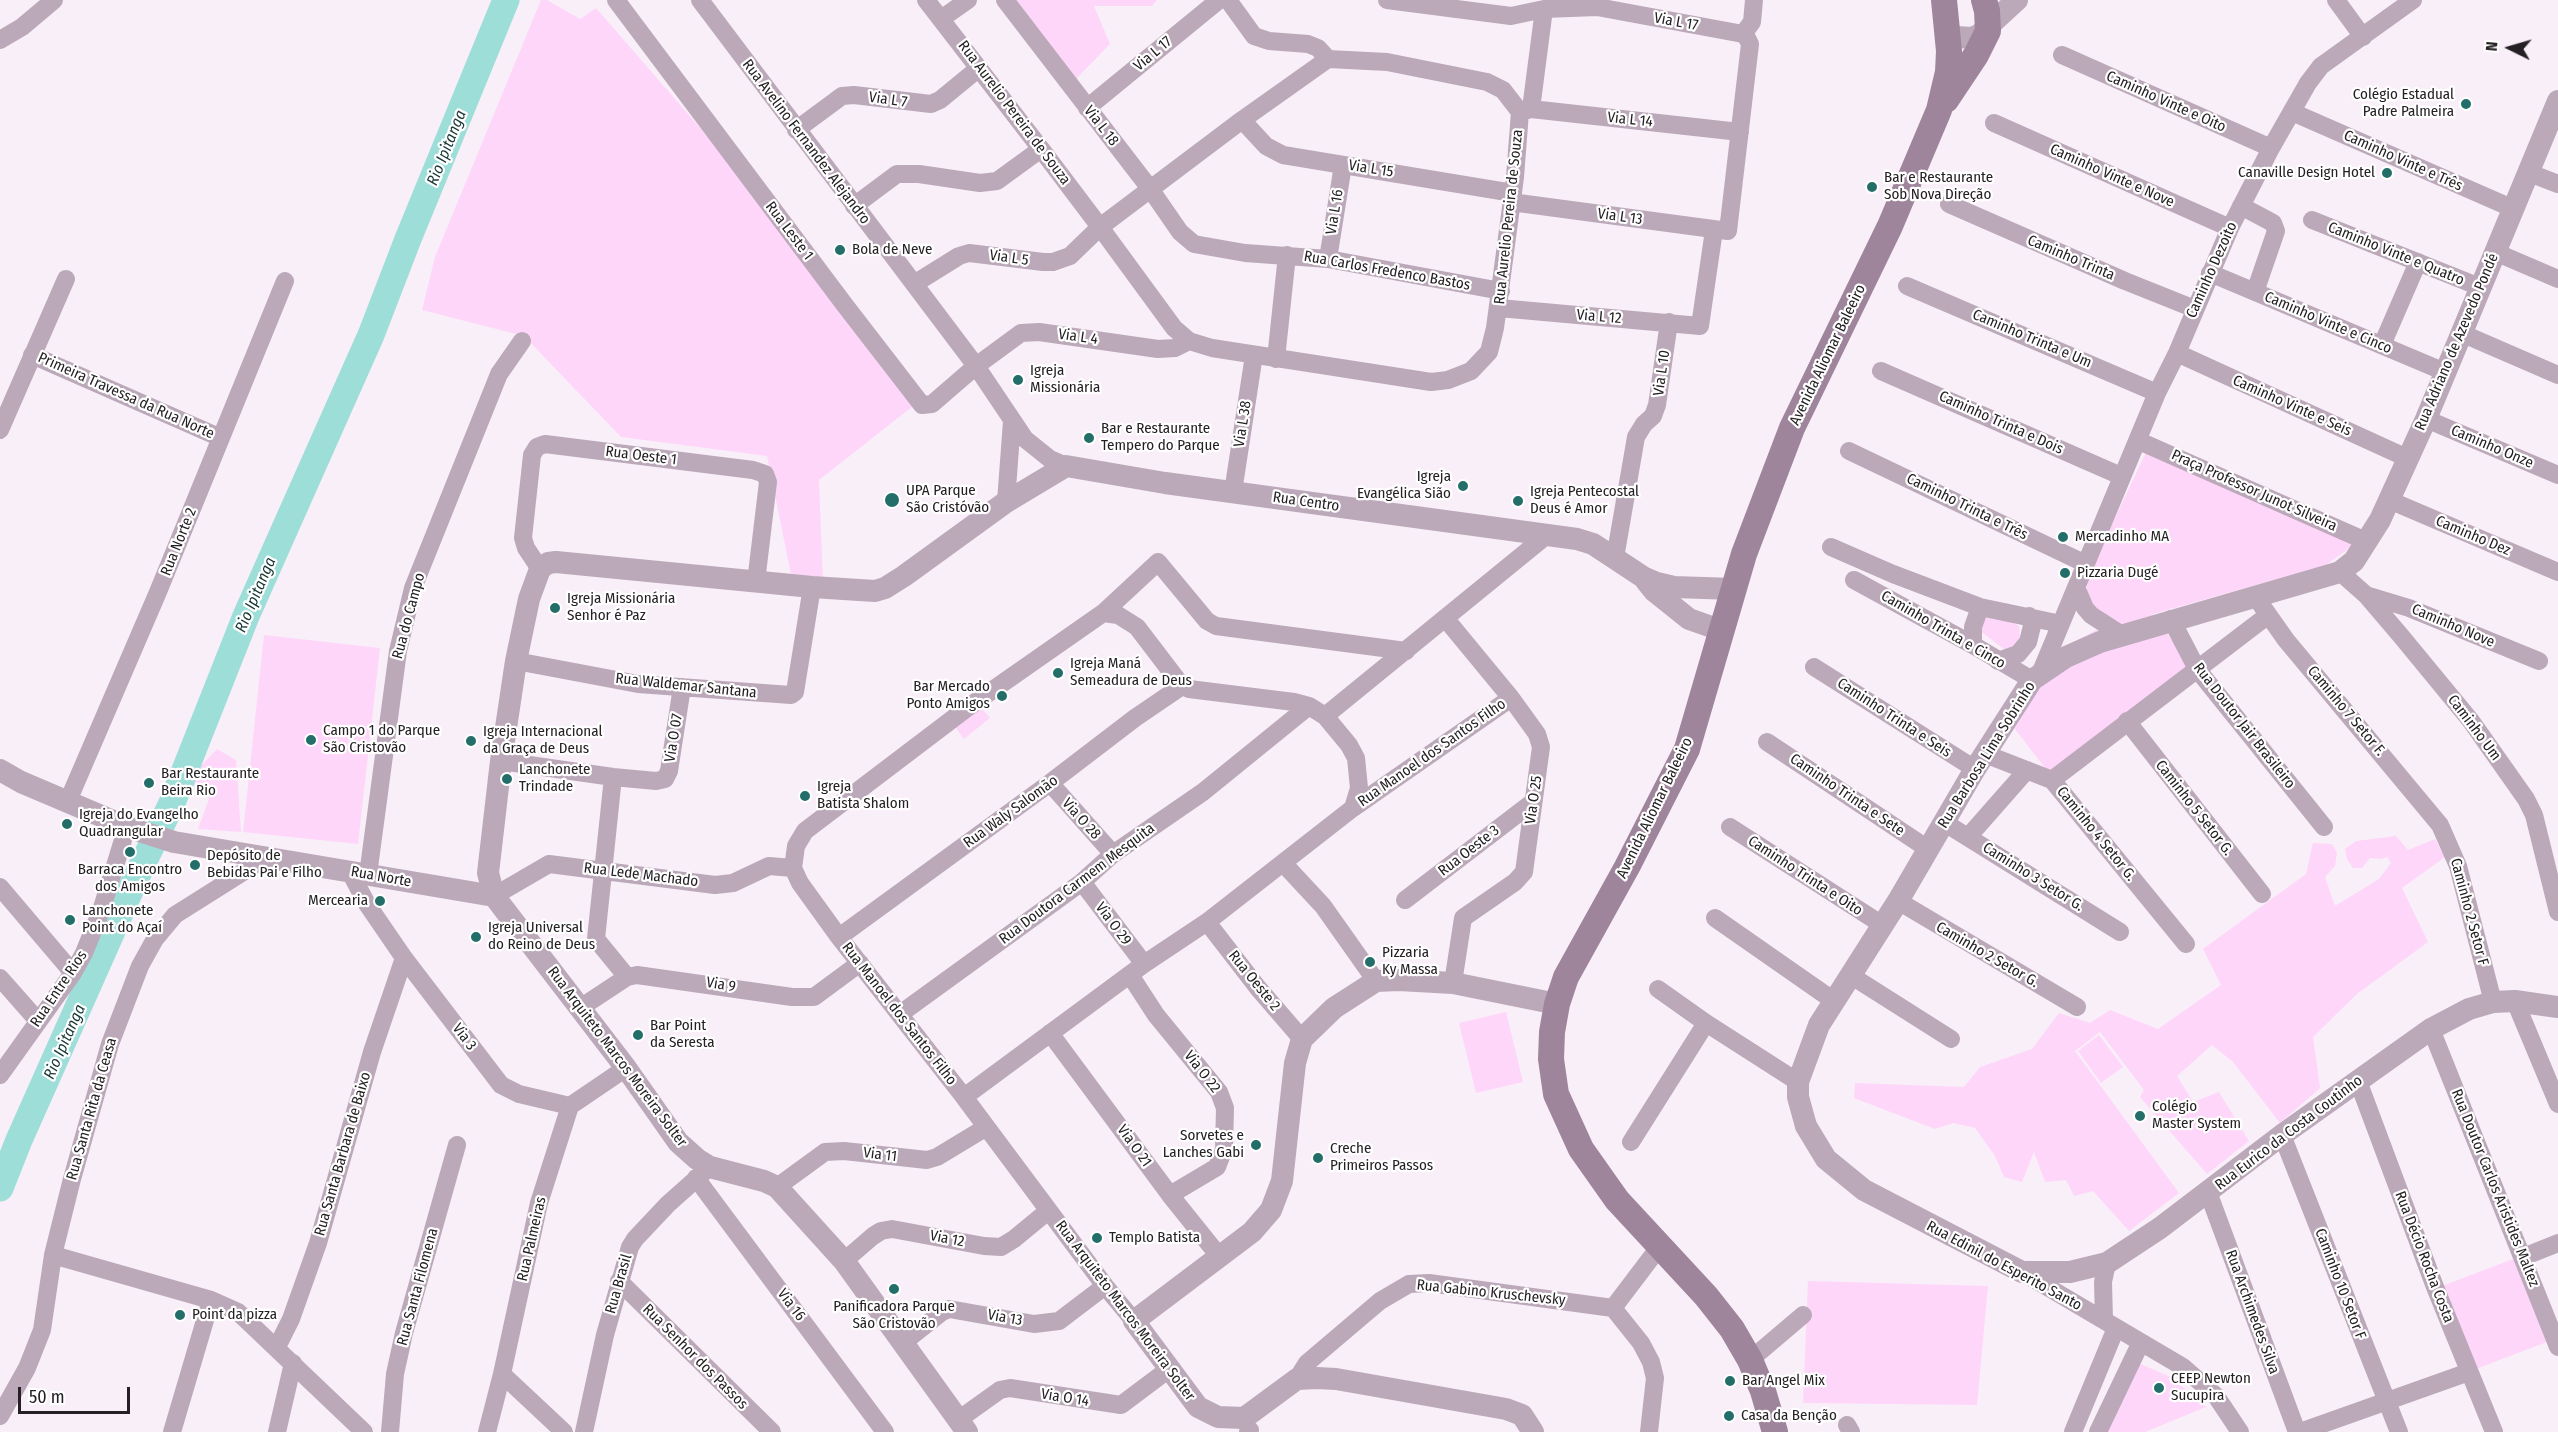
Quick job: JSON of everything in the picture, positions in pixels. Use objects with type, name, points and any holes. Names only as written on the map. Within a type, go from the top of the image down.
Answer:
[{"type":"main road","points":[[1984,0],[1989,25]]},
{"type":"main road","name":"Avenida Aliomar Baleeiro","points":[[1775,1432],[1763,1391],[1750,1360],[1732,1329],[1707,1296],[1598,1175],[1566,1120],[1556,1094],[1551,1059],[1552,1032],[1557,1004],[1566,977],[1627,867],[1687,749],[1744,554],[1792,428],[1890,226],[1939,110],[1948,72],[1946,2]]},
{"type":"main road","name":"Avenida Aliomar Baleeiro","points":[[1939,110],[1976,55],[1988,32],[1989,25]]},
{"type":"street","points":[[0,40],[22,27],[54,0]]},
{"type":"street","name":"Rua Leste 1","points":[[616,0],[922,405],[932,404],[976,366]]},
{"type":"street","name":"Rua Avelino Fernandez Alejandro","points":[[700,0],[976,366],[1012,421]]},
{"type":"street","name":"Rua Aurelio Pereira de Souza","points":[[926,0],[1100,227],[1174,328],[1189,341],[1276,359],[1431,382],[1448,380],[1471,371],[1489,352],[1500,300],[1512,198],[1526,111],[1503,90],[1487,82],[1386,62],[1328,59]]},
{"type":"street","points":[[941,19],[968,0]]},
{"type":"street","name":"Via L 18","points":[[1005,0],[1151,190],[1185,238],[1201,246]]},
{"type":"street","name":"Via L 17","points":[[1088,108],[1219,0]]},
{"type":"street","points":[[1100,227],[1242,120],[1328,59],[1318,48],[1308,44],[1269,41],[1254,36],[1227,0]]},
{"type":"street","name":"Via L 17","points":[[1387,0],[1499,15],[1520,15],[1544,9],[1601,4],[1747,39]]},
{"type":"street","points":[[1721,231],[1740,132],[1747,39],[1752,22],[1754,0]]},
{"type":"street","points":[[1947,31],[1956,37],[1973,38],[2017,0]]},
{"type":"street","points":[[2336,0],[2363,37]]},
{"type":"street","name":"Caminho Dezoito","points":[[2036,677],[2061,624],[2121,476],[2139,441],[2157,393],[2177,353],[2230,228],[2271,148],[2321,66],[2413,0]]},
{"type":"street","points":[[1526,111],[1544,9]]},
{"type":"street","name":"Caminho Vinte e Oito","points":[[2062,55],[2271,148]]},
{"type":"street","name":"Via L 7","points":[[796,130],[842,96],[854,95],[931,104],[940,100],[979,68]]},
{"type":"street","name":"Rua Adriano de Azevedo Pondé","points":[[2340,572],[2354,561],[2368,542],[2389,500],[2426,419],[2558,101]]},
{"type":"street","name":"Via L 14","points":[[1526,111],[1740,132]]},
{"type":"street","name":"Caminho Vinte e Três","points":[[2292,112],[2514,209]]},
{"type":"street","name":"Via L 15","points":[[1242,120],[1266,146],[1276,153],[1512,198]]},
{"type":"street","name":"Caminho Vinte e Nove","points":[[1995,123],[2230,228]]},
{"type":"street","points":[[854,206],[897,174],[919,174],[980,183],[998,181],[1041,149]]},
{"type":"street","name":"Via L 16","points":[[1328,258],[1343,165]]},
{"type":"street","points":[[2527,172],[2558,184]]},
{"type":"street","name":"Via L 13","points":[[1512,198],[1721,231]]},
{"type":"street","name":"Caminho Trinta","points":[[1949,204],[2195,309]]},
{"type":"street","points":[[2241,206],[2273,224],[2276,231],[2255,292]]},
{"type":"street","name":"Caminho Vinte e Quatro","points":[[2312,220],[2480,287]]},
{"type":"street","name":"Via L 5","points":[[914,284],[958,256],[969,253],[1043,262],[1061,260],[1070,256],[1100,227]]},
{"type":"street","name":"Via L 12","points":[[1500,300],[1700,326],[1721,231]]},
{"type":"street","name":"Rua Carlos Fredenco Bastos","points":[[1201,246],[1245,253],[1328,258],[1500,300]]},
{"type":"street","points":[[2495,252],[2558,279]]},
{"type":"street","points":[[1276,359],[1287,255]]},
{"type":"street","points":[[2382,345],[2418,262]]},
{"type":"street","name":"Caminho Vinte e Cinco","points":[[2211,273],[2445,372]]},
{"type":"street","points":[[0,430],[66,279]]},
{"type":"street","name":"Rua Norte 2","points":[[68,801],[158,592],[285,281]]},
{"type":"street","name":"Caminho Trinta e Um","points":[[1907,286],[2157,393]]},
{"type":"street","name":"Via L 10","points":[[1615,558],[1636,437],[1644,424],[1653,416],[1658,405],[1669,322]]},
{"type":"street","name":"Via L 4","points":[[976,366],[1021,333],[1030,331],[1158,349],[1175,348],[1189,341]]},
{"type":"street","points":[[2461,333],[2558,375]]},
{"type":"street","name":"Rua do Campo","points":[[359,873],[398,651],[413,588],[499,374],[522,341]]},
{"type":"street","name":"Caminho Vinte e Seis","points":[[2177,353],[2408,458]]},
{"type":"street","name":"Primeira Travessa da Rua Norte","points":[[32,355],[221,438]]},
{"type":"street","name":"Via L 38","points":[[1233,492],[1254,355]]},
{"type":"street","name":"Caminho Trinta e Dois","points":[[1881,370],[2121,476]]},
{"type":"street","name":"Caminho Onze","points":[[2426,419],[2558,474]]},
{"type":"street","points":[[1006,502],[1012,421]]},
{"type":"street","name":"Rua Centro","points":[[1012,421],[1037,450],[1066,466],[1113,476],[1577,539],[1593,544],[1671,595],[1689,619],[1723,631]]},
{"type":"street","name":"Praça Professor Junot Silveira","points":[[2139,441],[2368,542]]},
{"type":"street","name":"Rua Oeste 1","points":[[540,569],[526,548],[523,538],[532,455],[537,447],[545,444],[753,470],[765,474],[768,482],[756,582]]},
{"type":"street","name":"Caminho Trinta e Três","points":[[1849,451],[2086,564]]},
{"type":"street","points":[[494,896],[488,873],[501,760],[516,661],[531,589],[540,569],[548,563],[556,562],[812,587],[866,591],[885,588],[1006,502],[1066,466]]},
{"type":"street","name":"Caminho Dez","points":[[2389,500],[2558,572]]},
{"type":"street","points":[[1325,716],[1547,535]]},
{"type":"street","points":[[1831,547],[1893,574],[1980,607],[2061,624]]},
{"type":"street","points":[[793,868],[796,846],[805,831],[967,708],[1103,613],[1158,562],[1207,621],[1216,626],[1406,651]]},
{"type":"street","name":"Caminho Um","points":[[2340,572],[2366,596],[2470,721],[2526,799],[2534,814],[2558,912]]},
{"type":"street","name":"Rua Barbosa Lima Sobrinho","points":[[1798,1082],[1819,1025],[1833,1001],[1898,901],[1980,762],[2036,677],[2082,649],[2122,635],[2340,572]]},
{"type":"street","name":"Caminho Trinta e Cinco","points":[[1854,580],[1998,660],[2036,677]]},
{"type":"street","name":"Rua Waldemar Santana","points":[[516,661],[638,684],[786,696],[795,692],[812,587]]},
{"type":"street","points":[[2076,587],[2085,608],[2091,615],[2122,635]]},
{"type":"street","name":"Rua Centro","points":[[1671,595],[1734,589]]},
{"type":"street","name":"Caminho 7 Setor F.","points":[[2255,596],[2267,616],[2440,825]]},
{"type":"street","name":"Caminho Nove","points":[[2366,596],[2409,608],[2539,662]]},
{"type":"street","points":[[1973,645],[1973,627],[1980,607]]},
{"type":"street","points":[[1103,613],[1118,615],[1137,627],[1182,686]]},
{"type":"street","points":[[1998,660],[2018,654],[2028,642],[2032,626],[2029,616]]},
{"type":"street","points":[[2052,780],[2267,616]]},
{"type":"street","name":"Via O 25","points":[[1444,618],[1511,698],[1541,740],[1524,872],[1515,882],[1463,918],[1453,983]]},
{"type":"street","name":"Rua Doutor Jair Brasileiro","points":[[2171,620],[2197,669],[2324,827]]},
{"type":"street","name":"Caminho Trinta e Seis","points":[[1814,667],[1980,762]]},
{"type":"street","name":"Rua Manoel dos Santos Filho","points":[[1182,686],[1189,689],[1286,700],[1309,706],[1325,716],[1349,745],[1356,758],[1359,788],[1353,808]]},
{"type":"street","name":"Rua Waly Salomão","points":[[839,938],[1135,718],[1182,686]]},
{"type":"street","name":"Via O 07","points":[[613,777],[656,781],[665,779],[669,771],[682,687]]},
{"type":"street","name":"Rua Manoel dos Santos Filho","points":[[793,868],[800,883],[839,938],[964,1097],[1137,969],[1207,922],[1353,808],[1511,698]]},
{"type":"street","name":"Rua Doutora Carmem Mesquita","points":[[900,1014],[1082,882],[1113,854],[1203,792],[1309,706]]},
{"type":"street","name":"Caminho 5 Setor G.","points":[[2127,721],[2262,894]]},
{"type":"street","name":"Caminho Trinta e Sete","points":[[1767,742],[1928,849]]},
{"type":"street","points":[[501,760],[613,777],[596,939],[627,977],[580,1008]]},
{"type":"street","name":"Caminho 4 Setor G.","points":[[1980,762],[2026,770],[2052,780],[2186,944]]},
{"type":"street","name":"Rua Norte","points":[[0,770],[21,782],[134,830],[174,842],[494,896]]},
{"type":"street","points":[[1968,837],[2026,770]]},
{"type":"street","name":"Via O 28","points":[[1050,783],[1113,854]]},
{"type":"street","name":"Rua Oeste 3","points":[[1405,900],[1533,802]]},
{"type":"street","name":"Caminho 3 Setor G.","points":[[1945,823],[2120,932]]},
{"type":"street","name":"Caminho 2 Setor F","points":[[2440,825],[2458,866],[2493,1002]]},
{"type":"street","name":"Caminho Trinta e Oito","points":[[1730,827],[1881,924]]},
{"type":"street","name":"Rua Entre Rios","points":[[0,1075],[73,973],[93,935],[134,830]]},
{"type":"street","name":"Rua Santa Rita da Ceasa","points":[[0,1416],[27,1368],[42,1330],[53,1255],[106,1055],[145,957],[155,939],[175,915],[267,857]]},
{"type":"street","points":[[1283,863],[1323,906],[1376,981]]},
{"type":"street","name":"Rua Lede Machado","points":[[494,896],[549,864],[604,873],[715,885],[733,883],[769,866],[793,868]]},
{"type":"street","name":"Via 3","points":[[359,873],[367,904],[404,958],[501,1085],[519,1094],[570,1106]]},
{"type":"street","name":"Via O 29","points":[[1082,882],[1137,969]]},
{"type":"street","points":[[0,887],[73,973]]},
{"type":"street","name":"Rua Arquiteto Marcos Moreira Solter","points":[[494,896],[626,1068],[678,1142],[697,1159],[703,1173],[764,1180],[777,1187],[844,1262],[963,1426]]},
{"type":"street","name":"Caminho 2 Setor G.","points":[[1898,901],[2077,1007]]},
{"type":"street","points":[[1714,918],[1833,1001]]},
{"type":"street","name":"Rua Oeste 2","points":[[1207,922],[1258,988],[1302,1039]]},
{"type":"street","name":"Rua Santa Barbara de Baixo","points":[[277,1347],[291,1319],[318,1243],[365,1075],[404,958]]},
{"type":"street","name":"Via 9","points":[[627,977],[654,975],[804,998],[820,994],[860,963]]},
{"type":"street","name":"Via O 22","points":[[1137,969],[1156,1015],[1219,1092],[1225,1108],[1224,1149],[1217,1167],[1170,1196]]},
{"type":"street","points":[[1850,975],[1951,1039]]},
{"type":"street","points":[[0,978],[38,1021]]},
{"type":"street","points":[[1134,1321],[1264,1220],[1277,1199],[1282,1181],[1295,1063],[1302,1039],[1334,1008],[1376,981],[1416,980],[1453,983],[1557,1004]]},
{"type":"street","points":[[1658,989],[1798,1082]]},
{"type":"street","points":[[2516,1001],[2558,1104]]},
{"type":"street","name":"Rua Eurico da Costa Coutinho","points":[[2022,1272],[2070,1272],[2107,1263],[2160,1228],[2282,1135],[2431,1029],[2469,1009],[2493,1002],[2516,1001],[2558,1007]]},
{"type":"street","points":[[1630,1142],[1706,1023]]},
{"type":"street","name":"Rua Doutor Carlos Aristides Maltez","points":[[2431,1029],[2558,1347]]},
{"type":"street","name":"Via O 21","points":[[1050,1033],[1170,1196],[1219,1256]]},
{"type":"street","points":[[570,1106],[626,1068]]},
{"type":"street","name":"Rua Décio Rocha Costa","points":[[2358,1081],[2435,1287],[2494,1432]]},
{"type":"street","name":"Rua Edinil do Esperito Santo","points":[[1798,1082],[1798,1097],[1806,1126],[1826,1159],[1839,1172],[1863,1191],[2022,1272],[2183,1367],[2216,1396],[2240,1432]]},
{"type":"street","name":"Rua Arquiteto Marcos Moreira Solter","points":[[964,1097],[985,1128],[1198,1407],[1206,1413],[1248,1428],[1297,1379]]},
{"type":"street","name":"Rua Palmeiras","points":[[487,1432],[539,1203],[570,1106]]},
{"type":"street","name":"Via 11","points":[[777,1187],[825,1152],[844,1151],[927,1160],[937,1157],[985,1128]]},
{"type":"street","name":"Caminho 10 Setor F","points":[[2282,1135],[2399,1432]]},
{"type":"street","name":"Rua Santa Filomena","points":[[390,1432],[396,1374],[404,1333],[457,1145]]},
{"type":"street","name":"Rua Brasil","points":[[585,1432],[598,1365],[625,1259],[635,1239],[703,1173]]},
{"type":"street","name":"Via 16","points":[[703,1173],[885,1432]]},
{"type":"street","name":"Rua Archimedes Silva","points":[[2208,1192],[2300,1432],[2469,1372]]},
{"type":"street","name":"Via 12","points":[[844,1262],[873,1236],[881,1231],[892,1229],[1001,1247],[1048,1211]]},
{"type":"street","points":[[2523,1257],[2558,1243]]},
{"type":"street","points":[[1649,1432],[1655,1378],[1651,1362],[1641,1343],[1613,1308],[1660,1246]]},
{"type":"street","points":[[53,1255],[211,1300],[238,1312],[364,1432]]},
{"type":"street","points":[[2073,1432],[2110,1324],[2103,1282],[2107,1263]]},
{"type":"street","name":"Rua Senhor dos Passos","points":[[620,1281],[772,1432]]},
{"type":"street","name":"Rua Gabino Kruschevsky","points":[[1297,1379],[1307,1363],[1362,1316],[1394,1291],[1409,1284],[1429,1283],[1613,1308]]},
{"type":"street","name":"Via 13","points":[[904,1342],[942,1312],[949,1310],[1034,1324],[1059,1321],[1105,1286]]},
{"type":"street","points":[[172,1432],[211,1300]]},
{"type":"street","points":[[1750,1360],[1803,1315]]},
{"type":"street","points":[[2098,1432],[2141,1342]]},
{"type":"street","points":[[277,1432],[293,1363]]},
{"type":"street","name":"Via O 14","points":[[963,1426],[1000,1390],[1010,1388],[1121,1405],[1169,1369]]},
{"type":"street","points":[[502,1374],[564,1432]]},
{"type":"street","points":[[1297,1379],[1336,1379],[1506,1409],[1522,1415],[1533,1432]]},
{"type":"shaded area","points":[[541,0],[547,0],[580,19],[596,8],[814,259],[922,399],[819,480],[823,583],[792,579],[767,456],[621,437],[524,336],[422,310],[435,257]]},
{"type":"shaded area","points":[[1008,0],[1157,0],[1152,6],[1094,6],[1110,44],[1071,84]]},
{"type":"shaded area","points":[[2148,448],[2355,544],[2326,565],[2150,615],[2154,615],[2189,665],[2049,773],[2007,719],[2039,661],[2098,629],[2087,599],[2087,578]]},
{"type":"shaded area","points":[[1991,611],[2019,626],[2020,638],[2017,646],[2005,650],[1979,630],[1980,619]]},
{"type":"shaded area","name":"Campo 1 do Parque São Cristovão","points":[[264,635],[380,648],[358,844],[243,832]]},
{"type":"shaded area","points":[[978,704],[990,718],[964,739],[953,724]]},
{"type":"shaded area","points":[[217,749],[236,760],[241,832],[198,829],[209,799],[189,782],[191,776]]},
{"type":"shaded area","points":[[2396,836],[2408,850],[2435,839],[2445,857],[2402,888],[2428,942],[2357,994],[2313,1037],[2320,1088],[2280,1123],[2233,1062],[2212,1045],[2177,1076],[2193,1102],[2219,1092],[2249,1141],[2207,1174],[2140,1097],[2144,1090],[2100,1032],[2075,1051],[2179,1193],[2129,1231],[2093,1191],[2074,1196],[2066,1180],[2045,1182],[2034,1152],[2022,1182],[2004,1177],[1995,1156],[1975,1128],[1953,1123],[1935,1129],[1854,1098],[1855,1083],[1964,1087],[1980,1067],[2032,1049],[2059,1013],[2090,1023],[2110,1010],[2158,1029],[2221,985],[2203,949],[2306,874],[2313,843],[2332,844],[2337,853],[2335,866],[2325,877],[2335,906],[2379,879],[2391,863],[2387,857],[2370,858],[2362,868],[2353,868],[2347,859],[2345,849],[2356,841]]},
{"type":"shaded area","points":[[1506,1012],[1523,1082],[1476,1093],[1459,1023]]},
{"type":"shaded area","points":[[2099,1035],[2123,1067],[2101,1083],[2078,1051]]},
{"type":"shaded area","points":[[2521,1256],[2552,1340],[2468,1372],[2437,1288]]},
{"type":"shaded area","points":[[1808,1281],[1988,1286],[1977,1405],[1803,1403]]},
{"type":"shaded area","name":"CEEP Newton Sucupira","points":[[2138,1363],[2171,1377],[2206,1407],[2145,1432],[2105,1432]]},
{"type":"waterway","name":"Rio Ipitanga","points":[[0,1188],[19,1140],[133,884],[172,803],[246,616],[371,335],[506,0]]},
{"type":"place","name":"Colégio Estadual Padre Palmeira","points":[[2466,104]]},
{"type":"place","name":"Canaville Design Hotel","points":[[2387,173]]},
{"type":"place","name":"Bar e Restaurante Sob Nova Direção","points":[[1872,187]]},
{"type":"place","name":"Bola de Neve","points":[[840,250]]},
{"type":"place","name":"Igreja Missionária","points":[[1018,380]]},
{"type":"place","name":"Bar e Restaurante Tempero do Parque","points":[[1089,438]]},
{"type":"place","name":"Igreja Evangélica Sião","points":[[1463,486]]},
{"type":"place","name":"UPA Parque São Cristóvão","points":[[892,500]]},
{"type":"place","name":"Igreja Pentecostal Deus é Amor","points":[[1518,501]]},
{"type":"place","name":"Mercadinho MA","points":[[2063,537]]},
{"type":"place","name":"Pizzaria Dugé","points":[[2065,573]]},
{"type":"place","name":"Igreja Missionária Senhor é Paz","points":[[555,608]]},
{"type":"place","name":"Igreja Maná Semeadura de Deus","points":[[1058,673]]},
{"type":"place","name":"Bar Mercado Ponto Amigos","points":[[1002,696]]},
{"type":"place","name":"Campo 1 do Parque São Cristovão","points":[[311,740]]},
{"type":"place","name":"Igreja Internacional da Graça de Deus","points":[[471,741]]},
{"type":"place","name":"Lanchonete Trindade","points":[[507,779]]},
{"type":"place","name":"Bar Restaurante Beira Rio","points":[[149,783]]},
{"type":"place","name":"Igreja Batista Shalom","points":[[805,796]]},
{"type":"place","name":"Igreja do Evangelho Quadrangular","points":[[67,824]]},
{"type":"place","name":"Barraca Encontro dos Amigos","points":[[130,852]]},
{"type":"place","name":"Depósito de Bebidas Pai e Filho","points":[[195,865]]},
{"type":"place","name":"Mercearia","points":[[380,901]]},
{"type":"place","name":"Lanchonete Point do Açaí","points":[[70,920]]},
{"type":"place","name":"Igreja Universal do Reino de Deus","points":[[476,937]]},
{"type":"place","name":"Pizzaria Ky Massa","points":[[1370,962]]},
{"type":"place","name":"Bar Point da Seresta","points":[[638,1035]]},
{"type":"place","name":"Colégio Master System","points":[[2140,1116]]},
{"type":"place","name":"Sorvetes e Lanches Gabi","points":[[1256,1145]]},
{"type":"place","name":"Creche Primeiros Passos","points":[[1318,1158]]},
{"type":"place","name":"Templo Batista","points":[[1097,1238]]},
{"type":"place","name":"Panificadora Parque São Cristovão","points":[[894,1289]]},
{"type":"place","name":"Point da pizza","points":[[180,1315]]},
{"type":"place","name":"Bar Angel Mix","points":[[1730,1381]]},
{"type":"place","name":"CEEP Newton Sucupira","points":[[2159,1388]]},
{"type":"place","name":"Casa da Benção","points":[[1729,1416]]}]
